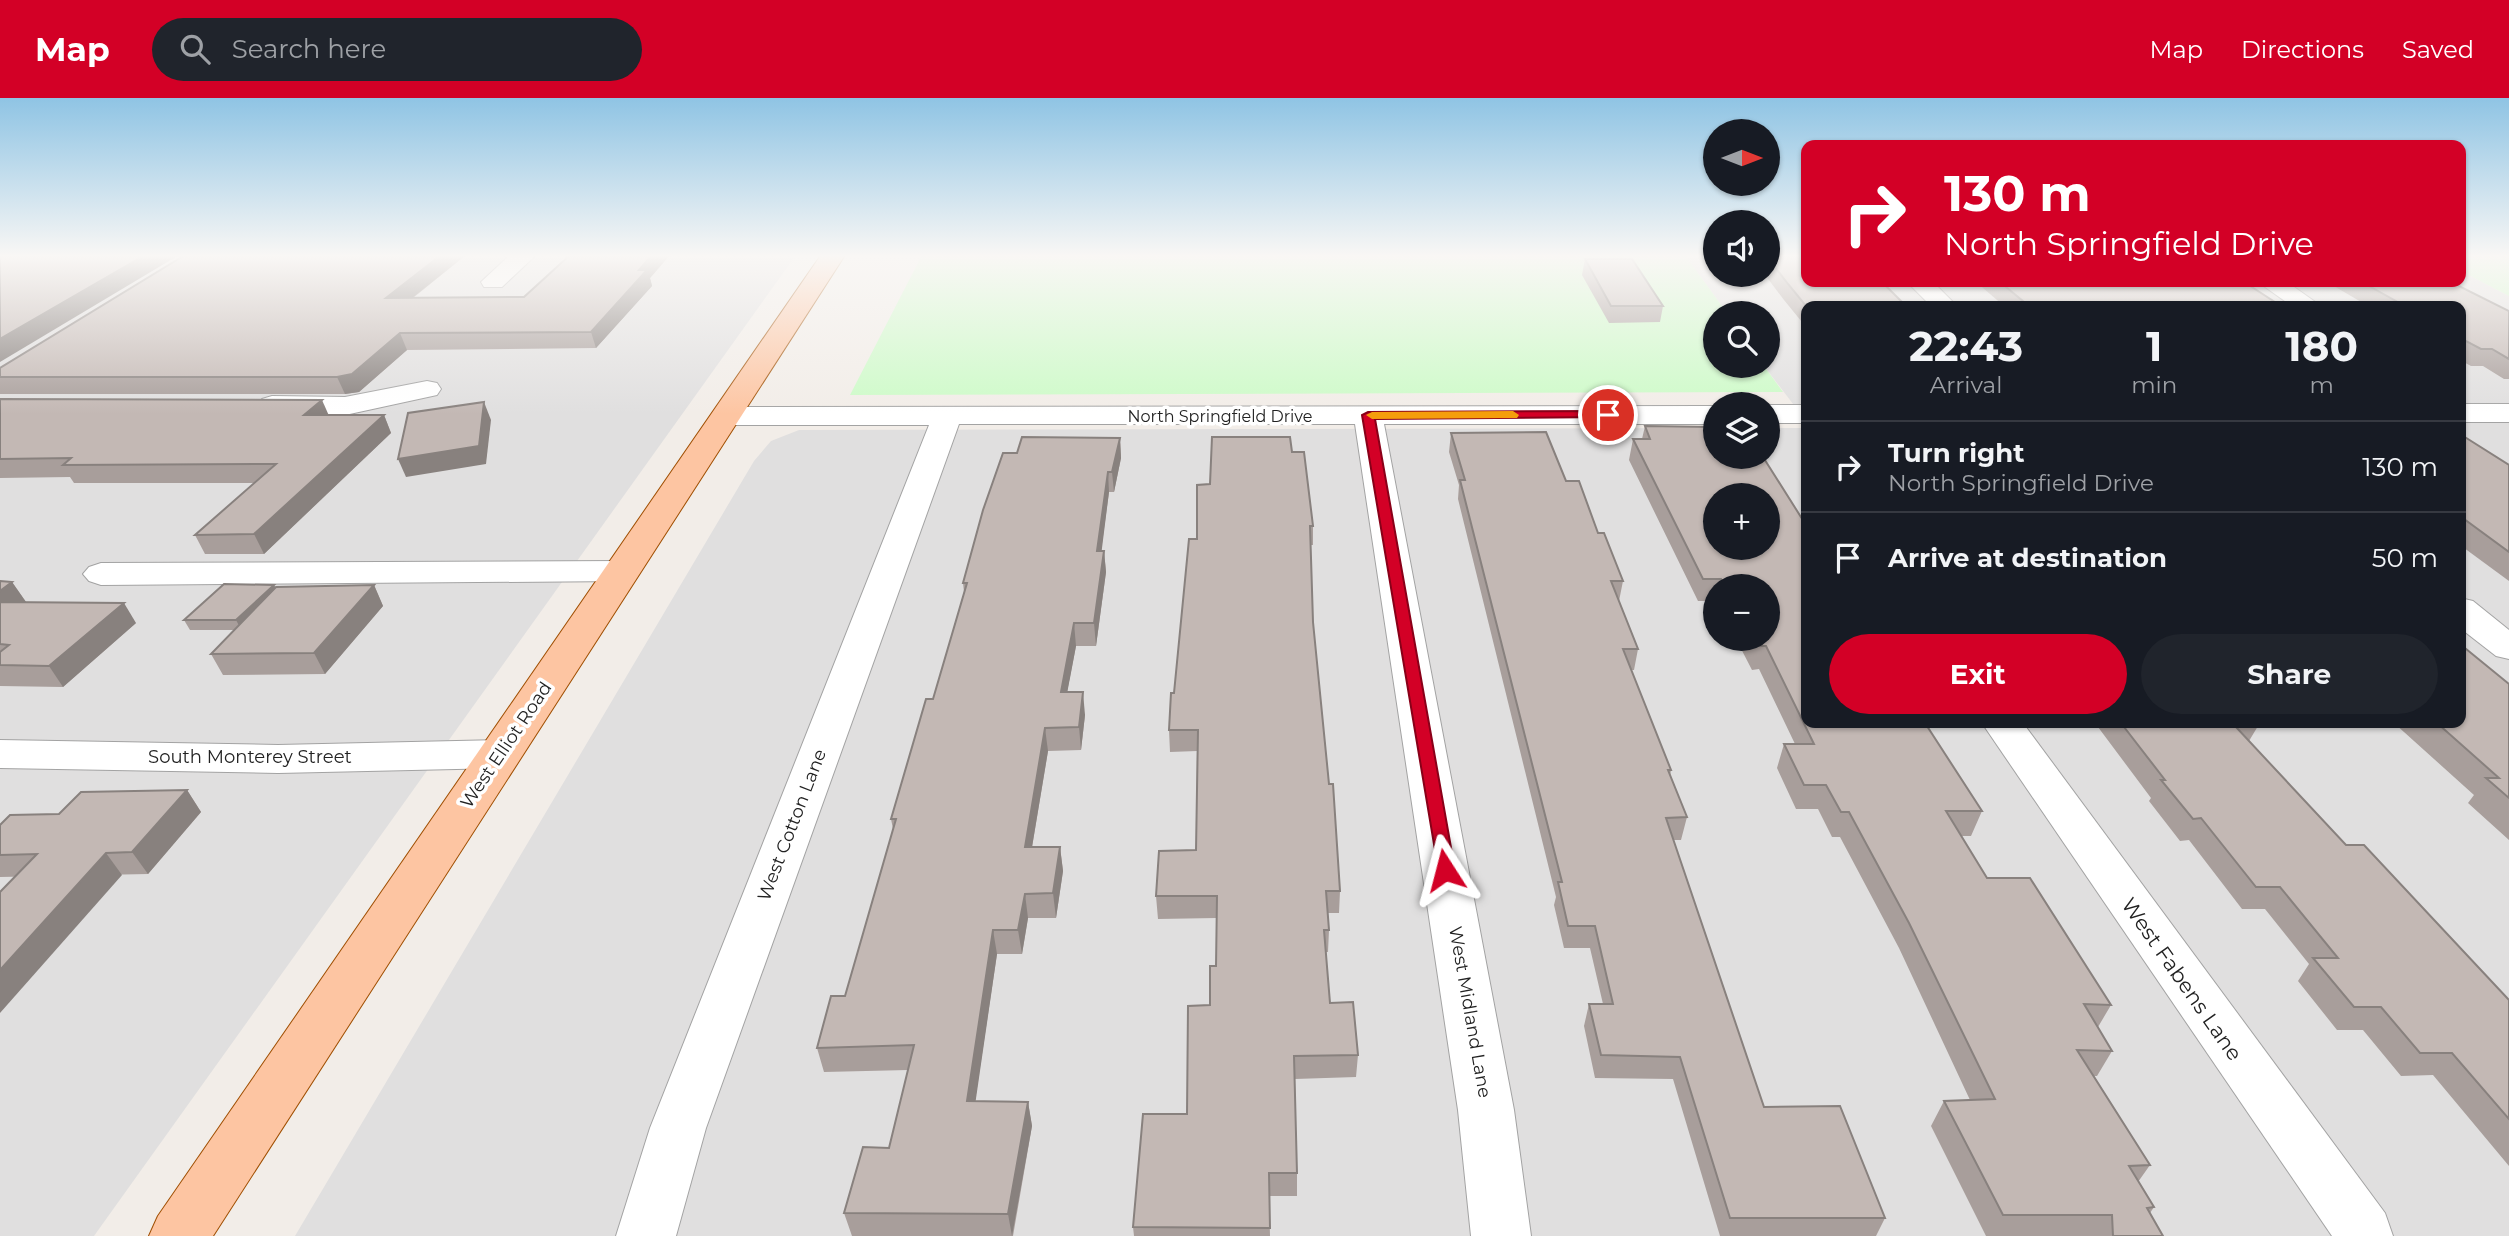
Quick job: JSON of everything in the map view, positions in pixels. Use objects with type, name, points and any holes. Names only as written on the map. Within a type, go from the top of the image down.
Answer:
[{"type":"main road","name":"West Elliot Road","points":[[179,1236],[798,308]]},
{"type":"street","points":[[249,405],[345,406],[427,389]]},
{"type":"street","points":[[2467,409],[2509,413]]},
{"type":"street","points":[[1786,414],[1801,436]]},
{"type":"street","name":"West Midland Lane","points":[[1368,415],[1486,1110],[1501,1236]]},
{"type":"street","name":"North Springfield Drive","points":[[726,416],[1703,415]]},
{"type":"street","name":"West Cotton Lane","points":[[646,1236],[678,1128],[947,416]]},
{"type":"street","points":[[101,574],[623,571]]},
{"type":"street","points":[[2466,614],[2509,648]]},
{"type":"street","name":"West Fabens Lane","points":[[2006,728],[2364,1233]]},
{"type":"street","name":"South Monterey Street","points":[[5,759],[278,759],[501,754]]},
{"type":"shaded area","points":[[0,308],[758,308],[94,1236],[0,1236]]},
{"type":"shaded area","points":[[1780,308],[1801,308],[1801,414],[1773,378],[1780,378]]},
{"type":"shaded area","points":[[2466,308],[2509,308],[2509,1236],[295,1236],[754,461],[771,441],[799,430],[1703,428],[1703,469],[1780,469],[1780,428],[1801,428],[1801,728],[2466,728]]},
{"type":"green space","points":[[895,308],[1703,308],[1703,378],[1773,378],[1783,392],[850,395]]},
{"type":"building","points":[[0,308],[53,308],[0,339]]},
{"type":"building","points":[[98,308],[613,308],[591,332],[400,333],[352,374],[337,377],[0,377],[0,368]]},
{"type":"building","points":[[2466,308],[2503,308],[2509,311],[2509,359],[2492,349],[2481,349],[2466,341]]},
{"type":"building","points":[[0,399],[322,400],[304,415],[384,415],[254,534],[195,535],[276,464],[63,465],[71,458],[0,459]]},
{"type":"building","points":[[484,402],[479,446],[398,459],[408,413]]},
{"type":"building","points":[[1645,426],[1703,427],[1703,469],[1771,469],[1779,483],[1703,483],[1703,560],[1780,560],[1780,484],[1801,517],[1801,717],[1768,651],[1780,651],[1780,574],[1703,574],[1703,579],[1633,439],[1650,439]]},
{"type":"building","points":[[1546,432],[1566,481],[1579,481],[1598,533],[1604,533],[1623,581],[1611,581],[1638,649],[1623,649],[1687,817],[1666,818],[1764,1107],[1840,1106],[1885,1218],[1730,1218],[1680,1057],[1601,1055],[1589,1004],[1613,1004],[1595,926],[1568,926],[1558,882],[1562,882],[1460,480],[1465,480],[1451,433]]},
{"type":"building","points":[[1022,437],[1120,438],[1112,472],[1108,472],[1097,551],[1104,551],[1094,623],[1074,623],[1061,692],[1083,692],[1079,727],[1045,728],[1025,847],[1060,847],[1053,893],[1025,894],[1018,930],[993,930],[967,1101],[1028,1102],[1008,1214],[844,1213],[863,1147],[889,1148],[914,1045],[817,1048],[831,996],[845,996],[896,819],[891,819],[926,699],[933,699],[967,583],[963,583],[983,510],[1003,453],[1017,453]]},
{"type":"building","points":[[1212,437],[1290,437],[1292,452],[1304,452],[1313,526],[1310,526],[1313,622],[1329,784],[1333,784],[1340,891],[1326,891],[1329,930],[1324,930],[1330,1003],[1353,1002],[1358,1055],[1294,1056],[1297,1173],[1269,1173],[1270,1228],[1133,1227],[1143,1114],[1187,1114],[1188,1006],[1210,1005],[1210,966],[1216,966],[1217,896],[1156,896],[1159,851],[1196,850],[1198,730],[1169,730],[1189,539],[1197,539],[1197,485],[1210,484]]},
{"type":"building","points":[[2466,438],[2509,465],[2509,552],[2466,520]]},
{"type":"building","points":[[0,581],[12,582],[0,591]]},
{"type":"building","points":[[224,584],[274,585],[236,620],[184,620]]},
{"type":"building","points":[[374,585],[314,653],[211,654],[276,587]]},
{"type":"building","points":[[0,602],[124,603],[49,666],[0,665],[0,652],[9,645],[0,644]]},
{"type":"building","points":[[2466,649],[2509,684],[2509,798],[2486,778],[2499,778],[2443,728],[2466,728]]},
{"type":"building","points":[[1806,728],[1928,728],[1982,811],[1946,811],[1987,878],[2030,878],[2111,1005],[2084,1004],[2112,1051],[2077,1050],[2150,1165],[2129,1166],[2154,1207],[2147,1208],[2163,1236],[2113,1236],[2112,1215],[2003,1215],[1944,1101],[1995,1099],[1909,923],[1849,812],[1841,812],[1826,785],[1804,785],[1784,744],[1814,744]]},
{"type":"building","points":[[2125,728],[2237,728],[2346,845],[2364,845],[2509,1000],[2509,1119],[2452,1053],[2420,1053],[2381,1007],[2354,1007],[2313,958],[2338,958],[2280,887],[2256,887],[2201,818],[2193,819],[2161,780],[2165,780]]},
{"type":"building","points":[[187,790],[132,852],[106,853],[0,970],[0,892],[37,854],[0,855],[0,825],[10,815],[59,814],[81,792]]},
{"type":"slow traffic","points":[[1372,415],[1513,415]]},
{"type":"route","points":[[1445,870],[1368,415],[1608,415]]}]
